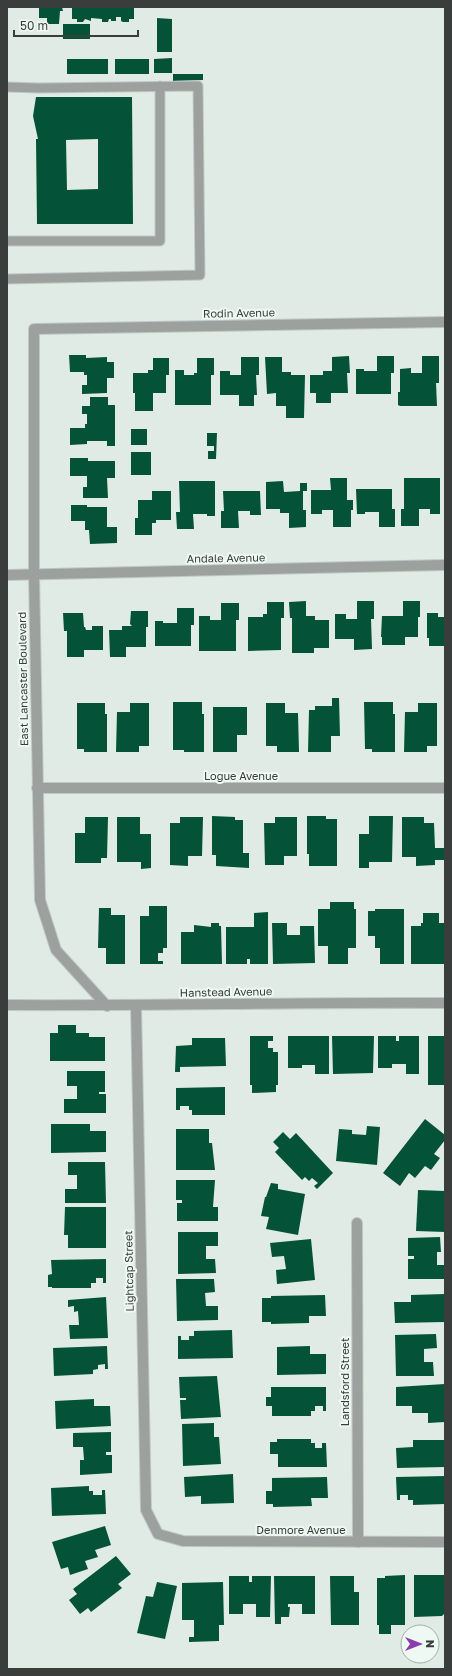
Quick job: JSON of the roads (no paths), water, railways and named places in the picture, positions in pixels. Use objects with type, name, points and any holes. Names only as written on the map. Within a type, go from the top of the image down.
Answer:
[{"type":"street","name":"Rodin Avenue","points":[[34,329],[445,322]]},
{"type":"street","name":"East Lancaster Boulevard","points":[[34,329],[34,575],[40,900],[56,950],[107,1006]]},
{"type":"street","name":"Andale Avenue","points":[[7,575],[445,565]]},
{"type":"street","name":"Logue Avenue","points":[[37,788],[445,788]]},
{"type":"street","name":"Hanstead Avenue","points":[[7,1005],[136,1006],[312,1002],[445,1003]]},
{"type":"street","name":"Lightcap Street","points":[[136,1006],[146,1510],[158,1534]]},
{"type":"street","name":"Landsford Street","points":[[357,1223],[358,1542]]},
{"type":"street","name":"Denmore Avenue","points":[[158,1534],[183,1541],[445,1542]]},
{"type":"lane","points":[[7,241],[160,241],[160,86]]},
{"type":"lane","points":[[7,87],[198,86],[200,275],[7,279]]}]
